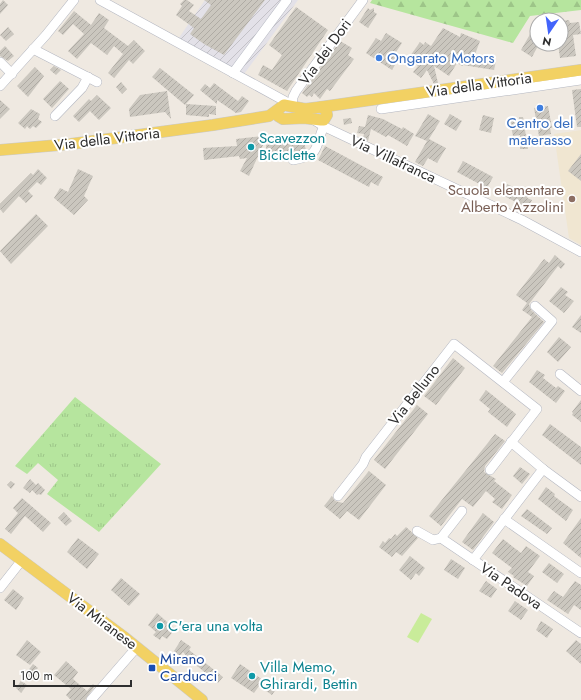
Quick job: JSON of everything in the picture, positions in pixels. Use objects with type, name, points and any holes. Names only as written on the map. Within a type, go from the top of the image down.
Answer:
[{"type":"main road","name":"Via della Vittoria","points":[[280,113],[321,120],[325,116],[335,111],[379,105],[581,70]]},
{"type":"main road","name":"Via della Vittoria","points":[[0,150],[71,144],[213,125],[262,123],[280,113],[284,105],[305,109],[325,116]]},
{"type":"main road","name":"Via Miranese","points":[[0,544],[137,647],[202,700]]},
{"type":"street","points":[[0,86],[12,74],[74,0]]},
{"type":"street","points":[[100,0],[279,97],[292,106]]},
{"type":"street","points":[[234,73],[287,0]]},
{"type":"street","name":"Via dei Dori","points":[[292,106],[293,97],[296,91],[363,0]]},
{"type":"street","points":[[33,49],[97,82]]},
{"type":"street","points":[[0,62],[12,74]]},
{"type":"street","points":[[55,116],[82,88],[88,77]]},
{"type":"street","points":[[379,105],[581,80]]},
{"type":"street","points":[[273,95],[280,113]]},
{"type":"street","points":[[293,160],[304,158],[316,150],[325,116]]},
{"type":"street","name":"Via Villafranca","points":[[325,116],[334,130],[536,227],[581,252]]},
{"type":"street","points":[[503,382],[552,321],[535,306]]},
{"type":"street","name":"Via Belluno","points":[[338,496],[363,464],[366,457],[454,344],[537,409],[511,442]]},
{"type":"street","points":[[560,374],[581,391]]},
{"type":"street","points":[[490,470],[511,442],[581,497]]},
{"type":"street","points":[[473,560],[543,468]]},
{"type":"street","points":[[441,538],[462,511]]},
{"type":"street","points":[[504,519],[581,573]]},
{"type":"street","name":"Via Padova","points":[[417,531],[433,540],[441,538],[581,633]]},
{"type":"street","points":[[0,588],[22,560]]},
{"type":"street","points":[[91,700],[137,647]]},
{"type":"shaded area","points":[[205,0],[298,0],[239,81],[174,45]]},
{"type":"shaded area","name":"Scuola elementare Alberto Azzolini","points":[[581,130],[581,245],[569,238],[554,134]]},
{"type":"green space","points":[[372,0],[581,0],[581,10],[564,12],[529,12],[529,18],[513,43],[370,3]]},
{"type":"green space","points":[[75,397],[161,464],[99,532],[47,494],[58,480],[38,463],[27,474],[15,466]]},
{"type":"green space","points":[[421,613],[432,619],[418,643],[407,637]]},
{"type":"building","points":[[3,0],[8,5],[0,14],[0,4]]},
{"type":"building","points":[[184,0],[187,0],[194,5],[189,11],[201,19],[211,5],[204,0],[265,0],[224,55],[190,34],[194,28],[176,15],[182,6],[180,4]]},
{"type":"building","points":[[296,7],[328,30],[287,91],[258,75],[263,65],[272,70],[282,55],[269,45]]},
{"type":"building","points":[[368,8],[370,10],[374,8],[374,12],[377,14],[368,28],[359,22]]},
{"type":"building","points":[[74,11],[91,25],[99,13],[109,20],[104,28],[128,46],[134,40],[145,51],[133,64],[129,60],[114,78],[108,73],[123,54],[114,46],[107,55],[91,43],[77,59],[68,51],[84,34],[73,24],[63,35],[58,31]]},
{"type":"building","points":[[569,20],[570,23],[579,22],[581,34],[573,35],[576,56],[560,58],[559,52],[569,52]]},
{"type":"building","points":[[8,27],[14,34],[6,41],[0,35]]},
{"type":"building","points":[[443,28],[460,37],[461,33],[480,41],[474,57],[496,61],[494,70],[462,66],[457,63],[449,76],[434,66],[438,83],[434,84],[427,70],[421,78],[413,72],[418,66],[408,59],[420,42],[424,45],[425,42],[431,46]]},
{"type":"building","points":[[386,33],[402,43],[396,52],[401,55],[392,70],[366,53],[376,38],[381,41]]},
{"type":"building","points":[[529,36],[529,52],[535,52],[532,57],[521,50]]},
{"type":"building","points":[[340,41],[352,48],[348,55],[354,59],[330,91],[327,89],[320,99],[314,93],[312,97],[309,95],[307,97],[302,93]]},
{"type":"building","points":[[5,46],[14,56],[8,61],[0,56],[0,51]]},
{"type":"building","points":[[54,66],[61,70],[56,75],[50,70]]},
{"type":"building","points":[[35,67],[44,76],[28,97],[17,86]]},
{"type":"building","points":[[160,68],[194,95],[185,105],[152,77]]},
{"type":"building","points":[[60,81],[69,89],[52,108],[43,99]]},
{"type":"building","points":[[121,82],[127,89],[122,94],[116,87]]},
{"type":"building","points":[[214,83],[238,101],[242,96],[249,101],[241,112],[236,113],[217,100],[217,104],[200,90],[205,84],[210,88]]},
{"type":"building","points":[[581,89],[581,127],[577,127],[572,90]]},
{"type":"building","points":[[167,91],[171,119],[165,112],[130,117],[129,109],[140,95]]},
{"type":"building","points":[[97,95],[111,108],[99,120],[90,111],[79,122],[73,116],[89,99],[91,101]]},
{"type":"building","points":[[0,100],[10,109],[0,119]]},
{"type":"building","points":[[186,104],[216,106],[216,115],[209,114],[209,117],[186,115]]},
{"type":"building","points":[[548,106],[552,128],[550,128],[551,134],[539,136],[534,108]]},
{"type":"building","points":[[31,109],[40,114],[38,119],[42,122],[36,128],[33,126],[30,129],[27,126],[25,129],[18,123]]},
{"type":"building","points":[[428,114],[440,121],[429,139],[446,148],[437,163],[428,158],[423,166],[415,162],[427,141],[415,136]]},
{"type":"building","points":[[450,114],[462,121],[456,131],[444,124]]},
{"type":"building","points":[[368,115],[383,119],[402,129],[403,127],[414,134],[407,146],[388,135],[386,137],[371,129],[368,141],[363,138],[364,134],[357,133],[359,126],[365,127]]},
{"type":"building","points":[[483,115],[494,118],[491,133],[479,130]]},
{"type":"building","points":[[519,117],[523,117],[528,149],[520,149],[520,135],[513,136],[510,121],[519,120]]},
{"type":"building","points":[[351,118],[352,123],[344,125],[343,119]]},
{"type":"building","points":[[262,136],[263,145],[249,176],[240,171],[247,158],[240,159],[239,156],[204,160],[203,148],[237,146],[236,139]]},
{"type":"building","points":[[303,139],[306,150],[267,156],[266,145]]},
{"type":"building","points":[[325,146],[383,177],[378,186],[371,182],[369,187],[318,160]]},
{"type":"building","points":[[581,154],[581,181],[568,171]]},
{"type":"building","points":[[463,161],[493,177],[487,188],[457,172]]},
{"type":"building","points":[[38,169],[47,178],[41,185],[37,182],[28,191],[33,196],[26,203],[19,196],[3,213],[0,209],[0,204],[31,173],[33,175]]},
{"type":"building","points":[[78,169],[93,176],[84,196],[88,200],[74,215],[54,198],[60,188],[68,192]]},
{"type":"building","points":[[507,184],[523,192],[523,188],[530,192],[527,198],[532,200],[528,208],[523,206],[522,208],[522,205],[502,195]]},
{"type":"building","points":[[36,214],[48,226],[11,264],[0,251]]},
{"type":"building","points":[[555,255],[565,264],[561,269],[558,266],[529,304],[531,310],[544,322],[502,373],[493,366],[532,317],[522,310],[527,303],[516,295],[544,259],[549,263]]},
{"type":"building","points":[[561,287],[568,292],[565,295],[574,301],[564,313],[549,301]]},
{"type":"building","points":[[581,315],[581,333],[572,327]]},
{"type":"building","points":[[559,337],[571,347],[558,362],[547,352]]},
{"type":"building","points":[[453,358],[465,368],[436,405],[424,396]]},
{"type":"building","points":[[537,370],[545,375],[543,378],[556,388],[558,386],[565,391],[556,403],[529,382]]},
{"type":"building","points":[[486,390],[516,414],[507,427],[488,412],[490,409],[479,400]]},
{"type":"building","points":[[581,400],[581,422],[572,415],[572,412]]},
{"type":"building","points":[[417,405],[428,414],[385,469],[374,460]]},
{"type":"building","points":[[550,424],[581,447],[581,465],[542,435]]},
{"type":"building","points":[[495,434],[505,441],[485,466],[484,472],[496,479],[494,481],[512,495],[502,509],[492,502],[495,499],[486,491],[473,507],[462,499],[441,526],[429,516]]},
{"type":"building","points":[[520,467],[530,474],[522,484],[513,476]]},
{"type":"building","points":[[369,471],[386,485],[359,520],[347,511],[340,519],[324,506],[332,496],[335,501],[343,503]]},
{"type":"building","points":[[30,479],[36,485],[38,483],[45,490],[41,495],[37,495],[32,490],[30,493],[23,488]]},
{"type":"building","points":[[11,481],[15,484],[11,489],[7,485]]},
{"type":"building","points":[[546,487],[555,494],[554,496],[573,510],[566,521],[538,499]]},
{"type":"building","points":[[22,498],[51,523],[43,532],[25,516],[11,534],[5,529],[18,513],[13,508]]},
{"type":"building","points":[[527,509],[552,528],[547,534],[521,516]]},
{"type":"building","points":[[64,512],[72,521],[66,526],[58,518]]},
{"type":"building","points":[[483,513],[494,522],[473,550],[462,542]]},
{"type":"building","points":[[581,518],[581,558],[563,543]]},
{"type":"building","points":[[406,527],[418,538],[402,556],[396,552],[392,557],[379,547],[383,541],[385,543],[395,534],[397,536]]},
{"type":"building","points":[[78,538],[99,554],[87,569],[67,552]]},
{"type":"building","points":[[503,539],[521,553],[526,546],[540,556],[528,572],[534,576],[527,586],[513,577],[514,576],[508,572],[512,568],[492,553]]},
{"type":"building","points":[[410,556],[425,568],[419,576],[416,573],[411,580],[399,570]]},
{"type":"building","points":[[451,559],[465,568],[458,579],[444,570]]},
{"type":"building","points":[[549,563],[564,574],[557,583],[542,572]]},
{"type":"building","points":[[121,578],[140,594],[129,606],[111,590]]},
{"type":"building","points":[[486,581],[497,589],[491,598],[479,591]]},
{"type":"building","points":[[575,581],[581,585],[581,610],[574,605],[568,614],[547,600],[554,591],[563,597]]},
{"type":"building","points":[[13,589],[24,598],[16,610],[4,600]]},
{"type":"building","points":[[515,601],[528,610],[521,620],[508,611]]},
{"type":"building","name":"C'era una volta","points":[[157,613],[175,629],[167,639],[162,636],[160,640],[153,635],[156,632],[148,625]]},
{"type":"building","points":[[541,621],[553,629],[547,638],[536,630]]},
{"type":"building","points":[[27,640],[41,652],[30,665],[16,655]]},
{"type":"building","points":[[181,640],[191,647],[189,650],[223,677],[218,683],[191,661],[183,652],[180,656],[174,651]]},
{"type":"building","points":[[576,640],[581,644],[581,664],[566,651]]},
{"type":"building","points":[[66,661],[78,672],[73,679],[87,691],[93,684],[95,686],[85,700],[71,700],[66,695],[71,689],[54,675]]},
{"type":"building","points":[[33,664],[38,668],[28,679],[24,676]]},
{"type":"building","name":"Villa Memo, Ghirardi, Bettin","points":[[240,664],[276,689],[272,695],[259,686],[254,693],[231,678]]},
{"type":"building","points":[[21,681],[27,685],[21,693],[16,688]]},
{"type":"place","name":"Ongarato Motors","points":[[379,58]]},
{"type":"place","name":"Centro del materasso","points":[[540,108]]},
{"type":"place","name":"Scavezzon Biciclette","points":[[251,147]]},
{"type":"place","name":"Scuola elementare Alberto Azzolini","points":[[572,199]]},
{"type":"place","name":"C'era una volta","points":[[160,626]]},
{"type":"place","name":"Mirano Carducci","points":[[152,668]]},
{"type":"place","name":"Villa Memo, Ghirardi, Bettin","points":[[252,676]]}]
